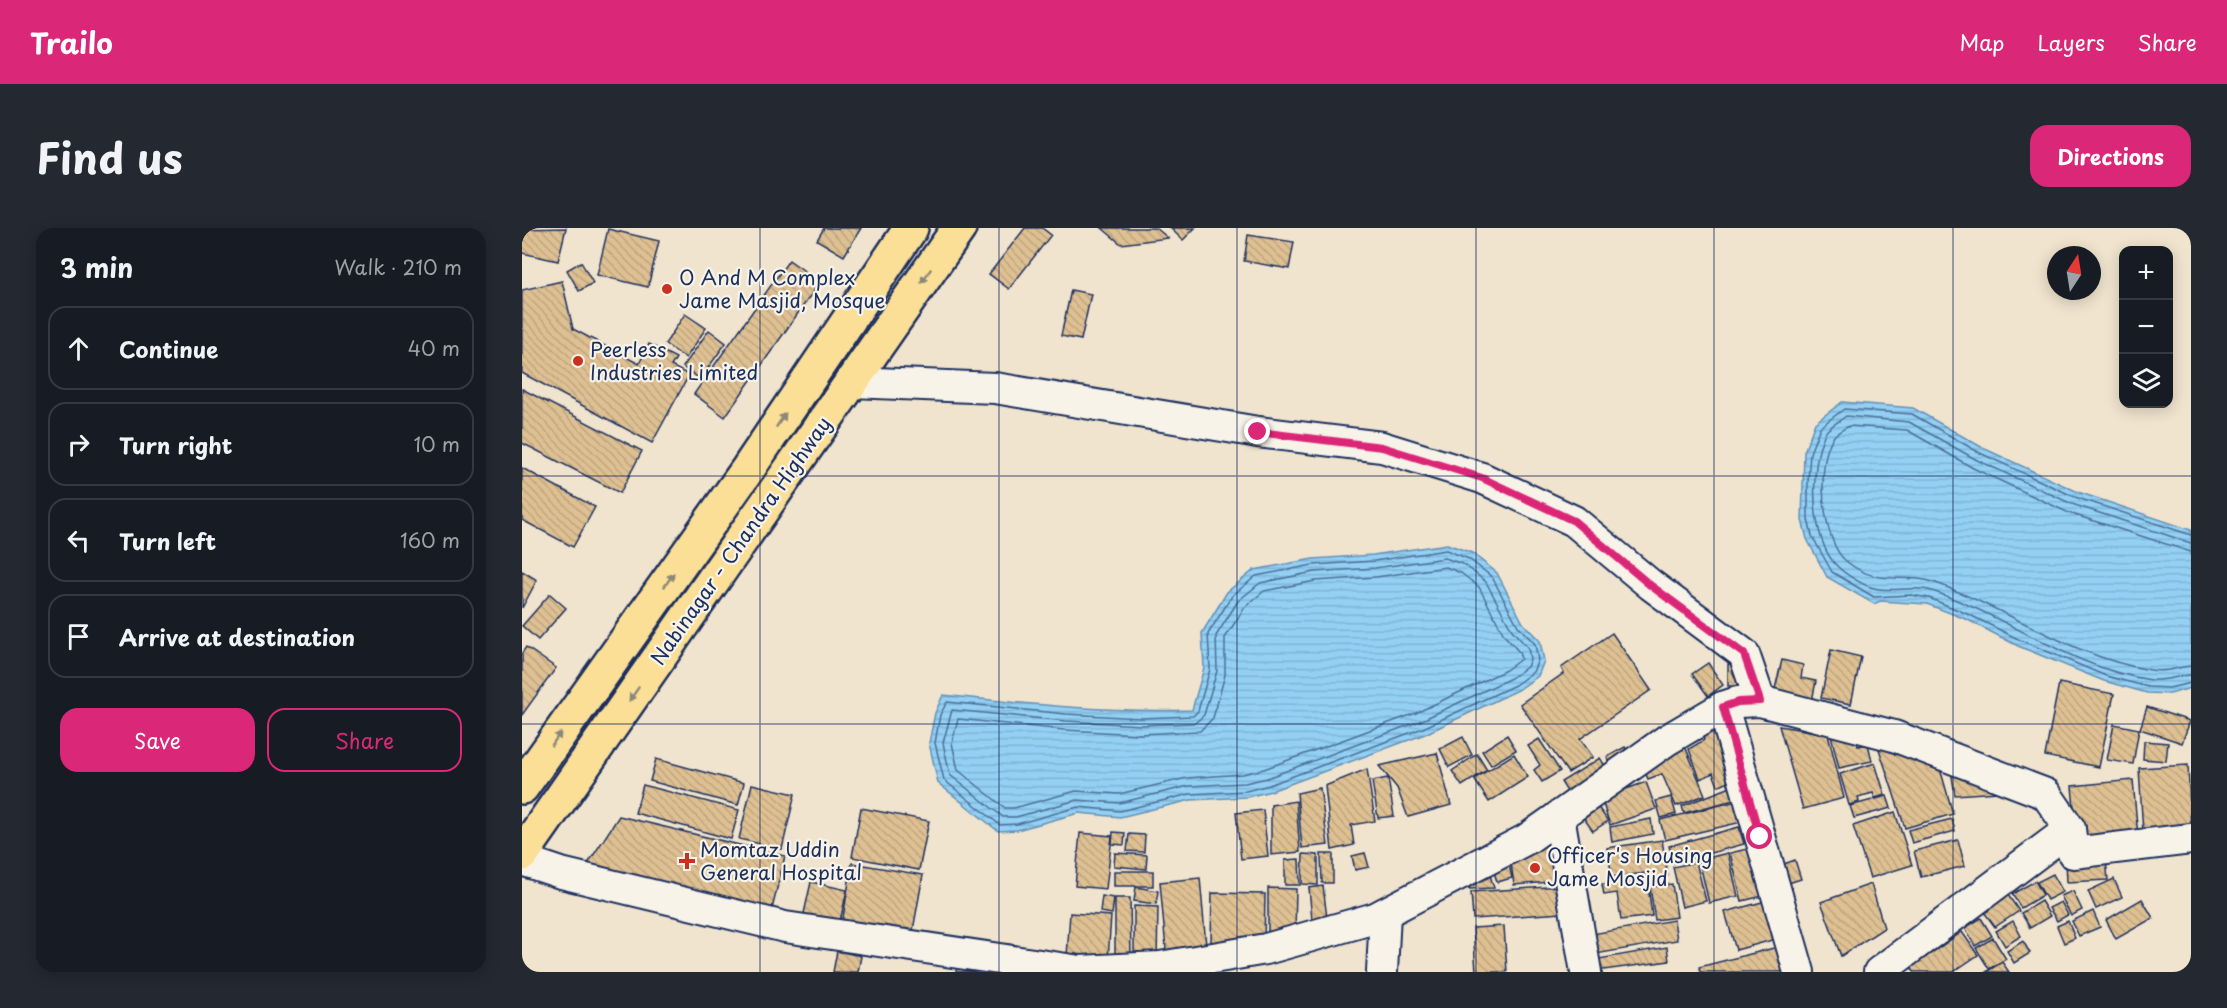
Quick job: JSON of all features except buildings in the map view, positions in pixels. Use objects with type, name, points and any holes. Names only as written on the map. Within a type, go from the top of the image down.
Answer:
[{"type":"highway","name":"Nabinagar - Chandra Highway","points":[[523,782],[748,469],[911,228]]},
{"type":"highway","name":"Nabinagar - Chandra Highway","points":[[522,854],[959,228]]},
{"type":"highway","points":[[748,469],[764,476],[777,489]]},
{"type":"street","points":[[852,382],[995,388],[1258,432],[1382,447],[1482,478],[1574,521],[1650,585],[1744,654],[1760,701]]},
{"type":"street","points":[[522,860],[561,873],[785,927],[1060,970],[1160,966],[1266,949],[1385,914],[1527,839],[1667,740],[1723,707],[1738,702],[1760,701],[1894,736],[2046,794],[2070,829],[2073,853],[2191,839]]},
{"type":"street","points":[[1723,707],[1799,972]]},
{"type":"street","points":[[1559,816],[1586,972]]},
{"type":"street","points":[[1879,972],[2070,829]]},
{"type":"street","points":[[1382,972],[1385,914]]},
{"type":"water","points":[[1842,402],[1913,408],[1983,448],[2078,492],[2191,530],[2191,688],[2170,694],[2147,693],[2104,681],[2018,646],[1968,620],[1927,604],[1880,601],[1874,604],[1827,577],[1807,539],[1802,520],[1804,452],[1815,423]]},
{"type":"water","points":[[1447,544],[1472,553],[1497,573],[1523,623],[1540,641],[1544,661],[1538,676],[1518,690],[1425,734],[1271,791],[1247,797],[1191,800],[1120,817],[1079,813],[1017,830],[998,831],[938,783],[929,743],[935,713],[943,695],[1098,709],[1192,710],[1204,668],[1202,633],[1227,592],[1254,570],[1313,559],[1373,555]]},
{"type":"place","name":"O And M Complex Jame Masjid, Mosque","points":[[667,289]]},
{"type":"place","name":"Peerless Industries Limited","points":[[578,361]]},
{"type":"place","name":"Momtaz Uddin General Hospital","points":[[687,861]]},
{"type":"place","name":"Officer's Housing Jame Mosjid","points":[[1535,868]]},
{"type":"route","points":[[1258,432],[1382,447],[1482,478],[1574,521],[1650,585],[1744,654],[1760,701],[1738,702],[1723,707],[1760,837]]}]
